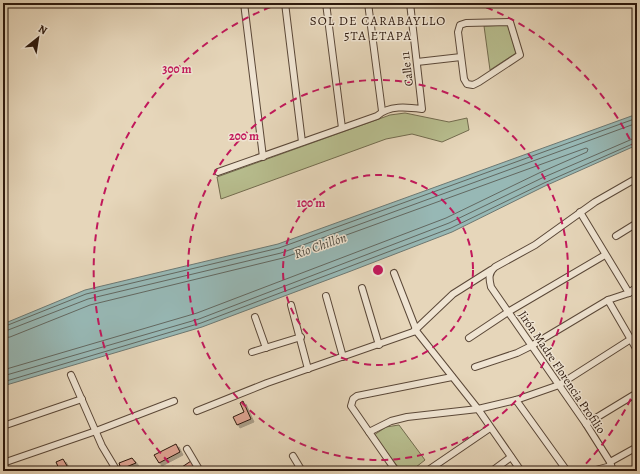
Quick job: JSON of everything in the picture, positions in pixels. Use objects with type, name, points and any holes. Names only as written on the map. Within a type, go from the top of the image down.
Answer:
[{"type":"street","points":[[217,4],[224,3]]},
{"type":"street","points":[[244,3],[263,156]]},
{"type":"street","points":[[285,3],[302,142]]},
{"type":"street","points":[[326,3],[342,128]]},
{"type":"street","points":[[218,172],[376,116],[382,111],[368,3]]},
{"type":"street","name":"Calle 11","points":[[382,111],[395,108],[422,109],[410,3]]},
{"type":"street","points":[[508,21],[511,23],[520,54],[519,56],[473,85],[465,82],[461,57],[458,32],[460,26],[466,23],[508,21]]},
{"type":"street","points":[[417,62],[461,57]]},
{"type":"street","points":[[197,411],[267,383],[379,345],[417,330],[454,294],[492,269],[540,241],[580,212],[637,178]]},
{"type":"street","points":[[580,212],[628,293]]},
{"type":"street","points":[[616,236],[637,223]]},
{"type":"street","points":[[469,338],[508,312],[605,255]]},
{"type":"street","name":"Jirón Madre Florencia Profilio","points":[[492,269],[489,278],[490,287],[586,424],[611,466]]},
{"type":"street","points":[[394,273],[417,330],[478,409],[521,471]]},
{"type":"street","points":[[475,367],[517,353],[608,300],[628,293],[637,287]]},
{"type":"street","points":[[362,288],[379,345]]},
{"type":"street","points":[[326,296],[343,357]]},
{"type":"street","points":[[608,300],[637,350]]},
{"type":"street","points":[[291,305],[301,337],[308,369]]},
{"type":"street","points":[[255,317],[266,348]]},
{"type":"street","points":[[252,352],[301,337]]},
{"type":"street","points":[[369,432],[391,421],[407,417],[478,409],[516,400],[559,385],[631,339]]},
{"type":"street","points":[[71,375],[96,431],[117,471]]},
{"type":"street","points":[[396,471],[351,406],[353,399],[357,396],[452,377]]},
{"type":"street","points":[[586,424],[637,393]]},
{"type":"street","points":[[3,426],[82,399]]},
{"type":"street","points":[[516,400],[567,471]]},
{"type":"street","points":[[3,463],[96,431],[174,401]]},
{"type":"street","points":[[427,471],[490,428]]},
{"type":"street","points":[[592,471],[611,466],[637,447]]},
{"type":"street","points":[[187,449],[200,471]]},
{"type":"street","points":[[293,456],[302,471]]},
{"type":"street","points":[[492,471],[511,457]]},
{"type":"green space","points":[[508,25],[516,53],[490,70],[484,26]]},
{"type":"green space","points":[[405,113],[449,122],[467,118],[469,130],[442,142],[412,134],[386,139],[221,199],[217,177],[390,115]]},
{"type":"green space","points":[[399,425],[425,460],[411,471],[401,471],[374,435],[386,427]]},
{"type":"water","name":"Río Chillón","points":[[637,114],[637,145],[545,186],[452,232],[202,327],[3,386],[3,324],[85,290],[278,244]]},
{"type":"building","points":[[243,401],[251,419],[237,425],[233,417],[244,412],[240,403]]},
{"type":"building","points":[[176,444],[180,452],[159,463],[154,455]]},
{"type":"building","points":[[132,458],[136,463],[121,469],[119,463]]},
{"type":"building","points":[[63,459],[70,471],[60,471],[56,462]]},
{"type":"building","points":[[191,461],[197,469],[180,471],[179,469]]},
{"type":"district","name":"SOL DE CARABAYLLO 5TA ETAPA","points":[[378,28]]}]
